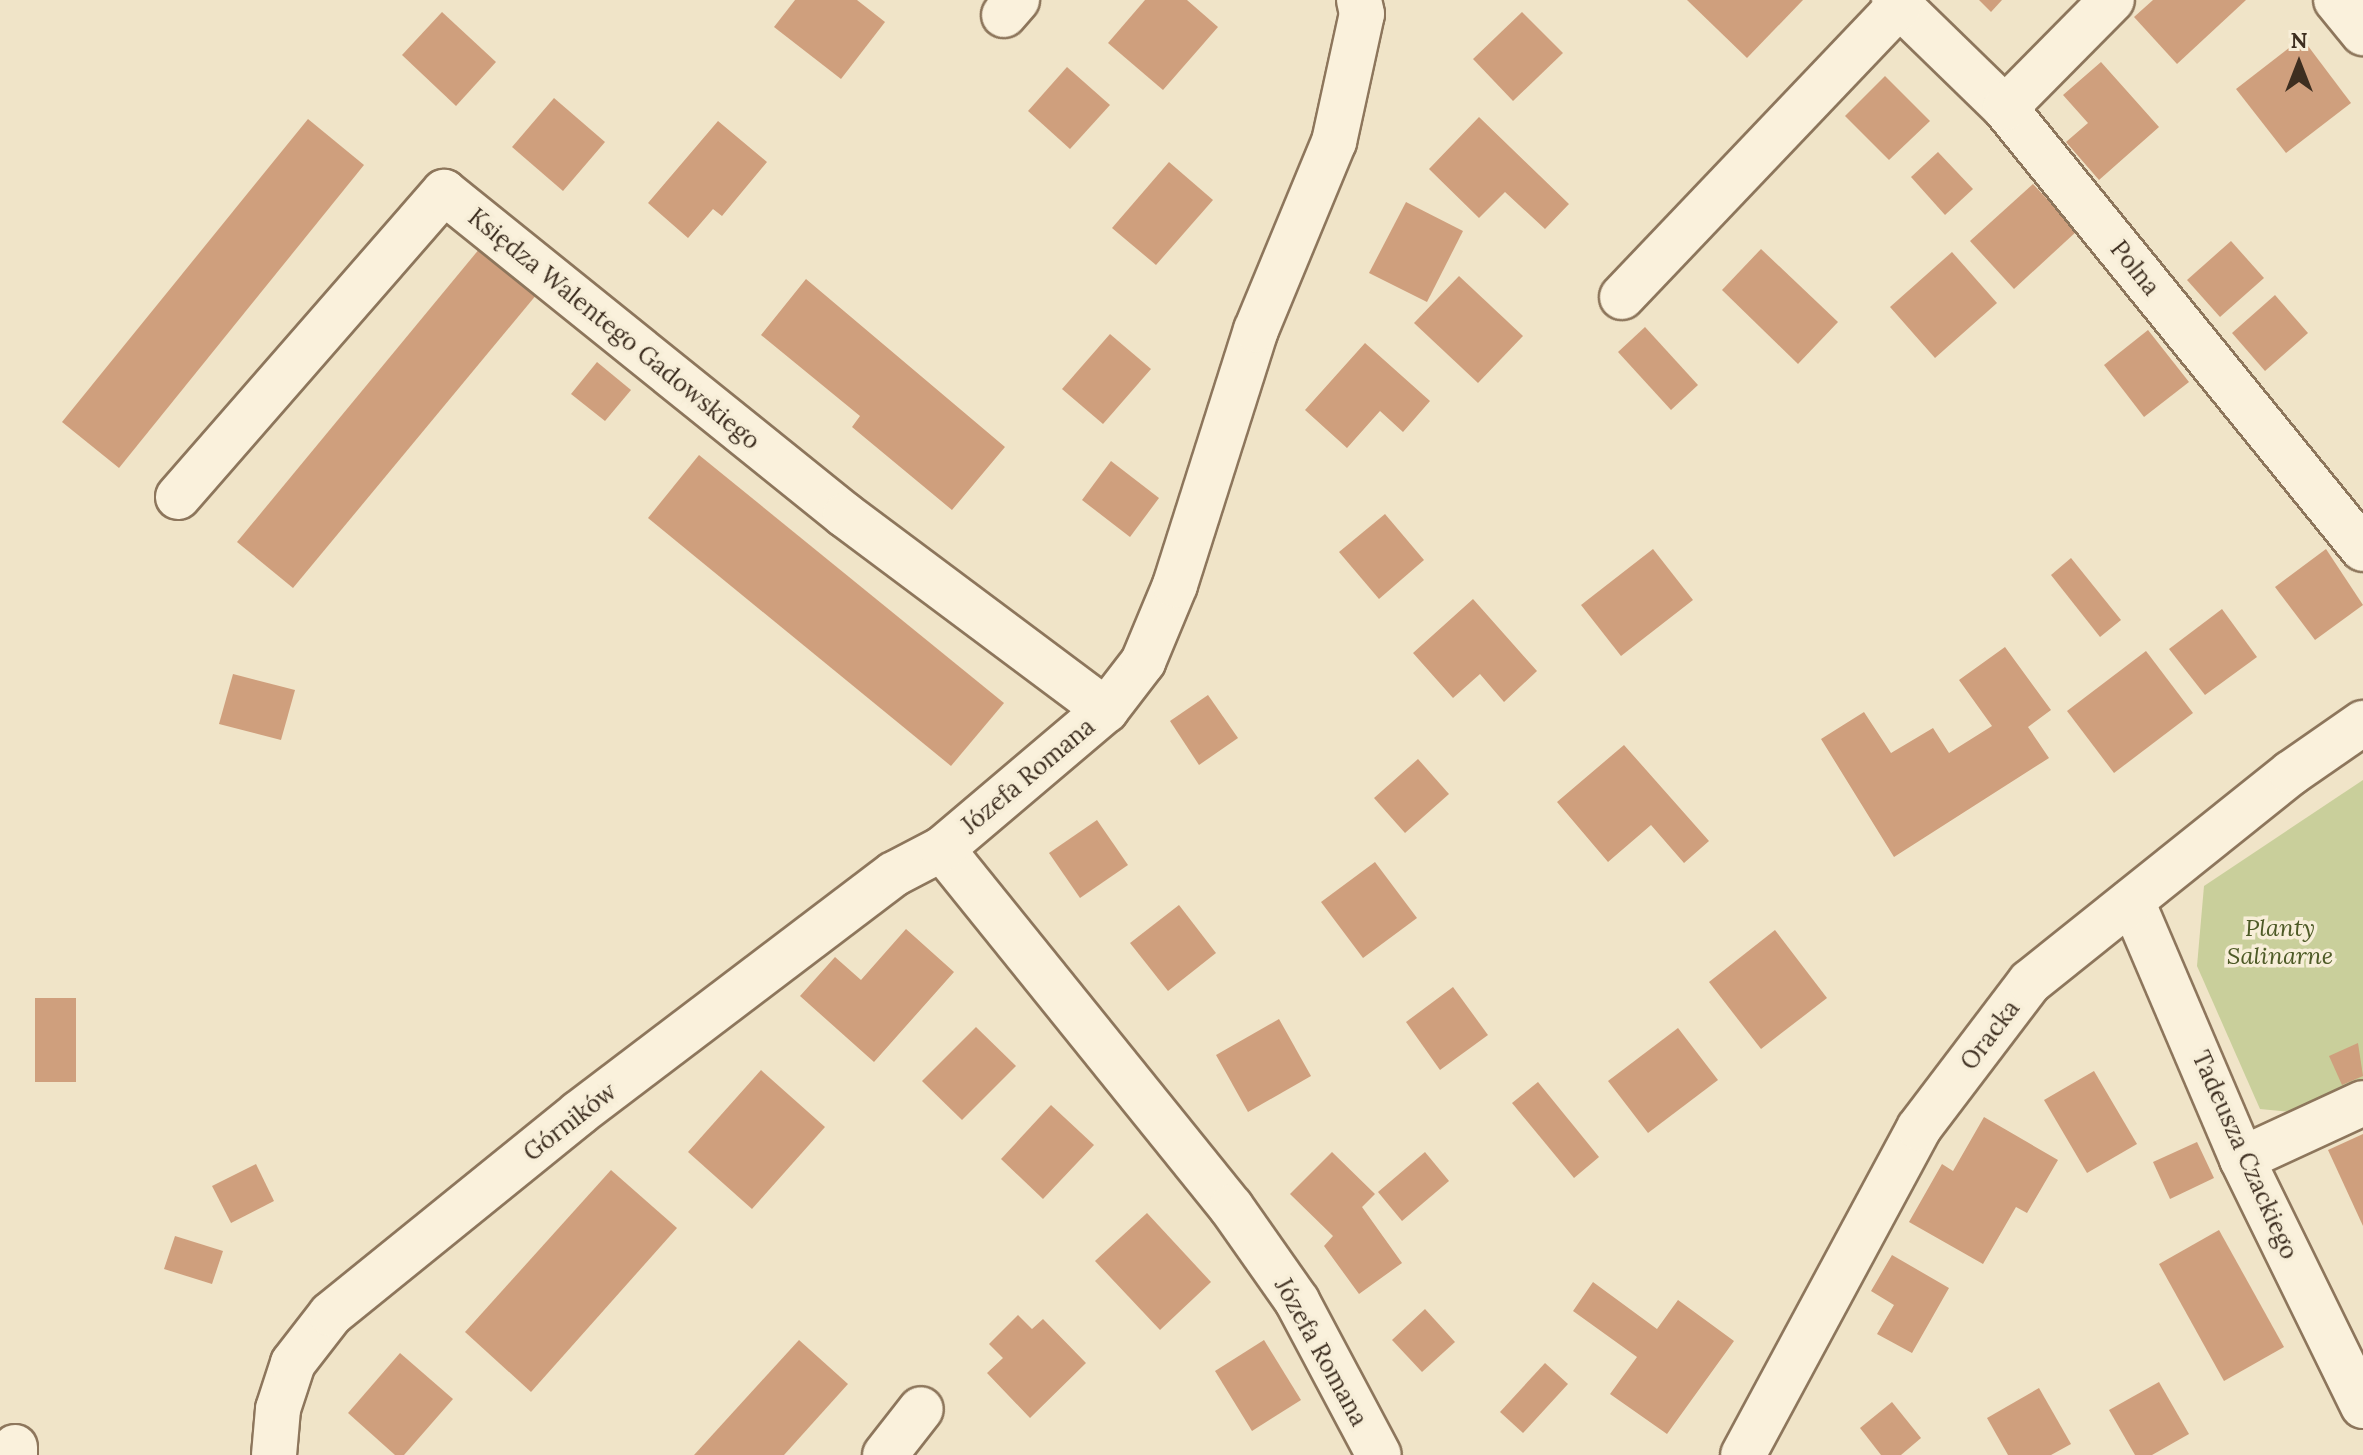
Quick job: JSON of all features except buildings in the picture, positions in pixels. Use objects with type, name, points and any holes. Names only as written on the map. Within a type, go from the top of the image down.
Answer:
[{"type":"street","name":"Józefa Romana","points":[[1359,0],[1362,14],[1334,142],[1256,330],[1175,585],[1143,662],[1106,710],[942,849],[1231,1207],[1297,1301],[1379,1455]]},
{"type":"street","points":[[2005,108],[2112,0]]},
{"type":"street","points":[[2336,0],[2363,33]]},
{"type":"street","points":[[1622,297],[1896,3]]},
{"type":"street","name":"Polna","points":[[1896,3],[2005,108],[2363,549]]},
{"type":"street","name":"Księdza Walentego Gadowskiego","points":[[178,497],[444,192],[845,515],[1106,710]]},
{"type":"street","name":"Oracka","points":[[1743,1455],[1919,1128],[2030,982],[2291,773],[2363,723]]},
{"type":"street","name":"Górników","points":[[274,1455],[278,1409],[293,1363],[331,1314],[592,1104],[894,874],[942,849]]},
{"type":"street","name":"Tadeusza Czackiego","points":[[2132,901],[2242,1159],[2363,1406]]},
{"type":"street","points":[[2242,1159],[2363,1103]]},
{"type":"street","points":[[885,1455],[921,1409]]},
{"type":"green space","name":"Planty Salinarne","points":[[2363,780],[2363,1085],[2300,1113],[2260,1109],[2197,966],[2204,886]]}]
